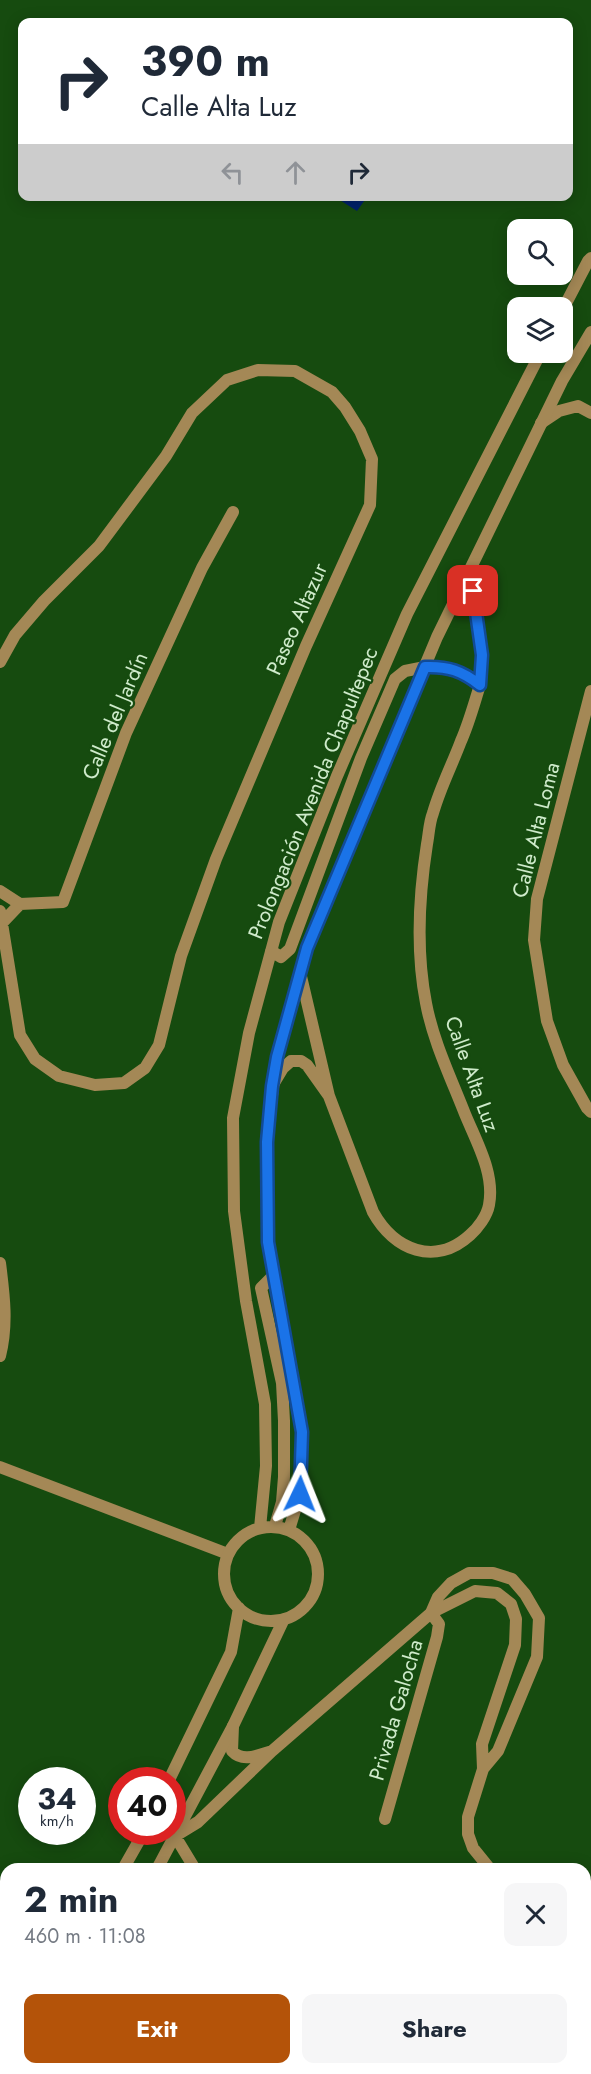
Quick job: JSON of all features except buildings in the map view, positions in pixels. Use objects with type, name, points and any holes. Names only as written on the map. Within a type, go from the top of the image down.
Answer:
[{"type":"street","points":[[570,297],[590,258]]},
{"type":"street","points":[[290,1530],[300,1494],[302,1432],[268,1242],[267,1142],[277,1057],[307,948],[425,667],[541,423],[562,381],[591,332]]},
{"type":"street","name":"Prolongación Avenida Chapultepec","points":[[260,1528],[266,1466],[265,1404],[246,1301],[234,1211],[233,1118],[249,1033],[279,922],[337,776],[406,614],[535,363]]},
{"type":"street","name":"Paseo Altazur","points":[[0,662],[15,635],[99,546],[166,456],[192,413],[227,380],[258,370],[295,372],[332,392],[345,407],[360,431],[372,459],[370,505],[306,646],[216,858],[181,956],[159,1045],[144,1068],[124,1083],[95,1085],[59,1076],[36,1059],[20,1035],[0,911]]},
{"type":"street","points":[[541,423],[567,408],[578,406],[591,413]]},
{"type":"street","name":"Calle del Jardín","points":[[20,904],[63,902],[126,734],[202,568],[233,512]]},
{"type":"street","name":"Calle Alta Luz","points":[[300,972],[329,1096],[373,1212],[381,1227],[400,1244],[419,1251],[441,1251],[459,1245],[477,1228],[489,1208],[491,1188],[486,1165],[439,1047],[426,1003],[421,957],[421,912],[423,866],[432,815],[462,739],[480,685],[481,647],[470,572]]},
{"type":"street","points":[[271,951],[281,957],[290,949],[361,758],[395,680],[405,671],[425,667],[452,668],[466,674],[480,685]]},
{"type":"street","name":"Calle Alta Loma","points":[[591,691],[537,899],[534,940],[547,1021],[564,1065],[591,1112]]},
{"type":"street","points":[[0,891],[20,904],[1,925]]},
{"type":"street","name":"Calle Alta Luz","points":[[272,1086],[283,1068],[291,1061],[301,1060],[329,1096]]},
{"type":"street","points":[[0,1263],[6,1307],[5,1337],[0,1356]]},
{"type":"street","points":[[274,1275],[261,1288],[282,1392],[284,1477],[282,1502],[275,1527]]},
{"type":"street","points":[[0,1467],[228,1554]]},
{"type":"street","points":[[275,1527],[290,1530],[303,1539],[313,1553],[317,1568],[316,1585],[310,1600],[299,1612],[284,1619],[268,1621],[252,1617],[239,1608],[229,1596],[224,1582],[224,1568],[228,1554],[236,1542],[247,1533],[260,1528],[275,1527]]},
{"type":"street","points":[[431,1613],[438,1597],[451,1583],[469,1574],[493,1574],[512,1579],[525,1594],[538,1618],[537,1657],[498,1751],[483,1769]]},
{"type":"street","points":[[186,1829],[198,1822],[272,1750],[431,1613],[475,1591],[497,1593],[511,1604],[516,1619],[515,1645],[482,1744],[483,1769],[468,1817],[468,1834],[474,1848],[485,1863]]},
{"type":"street","points":[[175,1767],[231,1652],[239,1608]]},
{"type":"street","name":"Privada Galocha","points":[[385,1819],[437,1637],[439,1624],[431,1613]]},
{"type":"street","points":[[186,1815],[233,1726],[284,1619]]},
{"type":"street","points":[[233,1726],[231,1751],[235,1755],[244,1759],[272,1750]]},
{"type":"street","points":[[126,1863],[137,1845]]},
{"type":"street","points":[[160,1863],[170,1845]]},
{"type":"street","points":[[180,1845],[191,1863]]},
{"type":"shaded area","points":[[341,201],[364,201],[357,211]]},
{"type":"route","points":[[300,1494],[302,1432],[297,1393],[268,1242],[267,1142],[277,1057],[307,948],[425,667],[452,668],[466,674],[480,685],[482,655],[473,591]]}]
